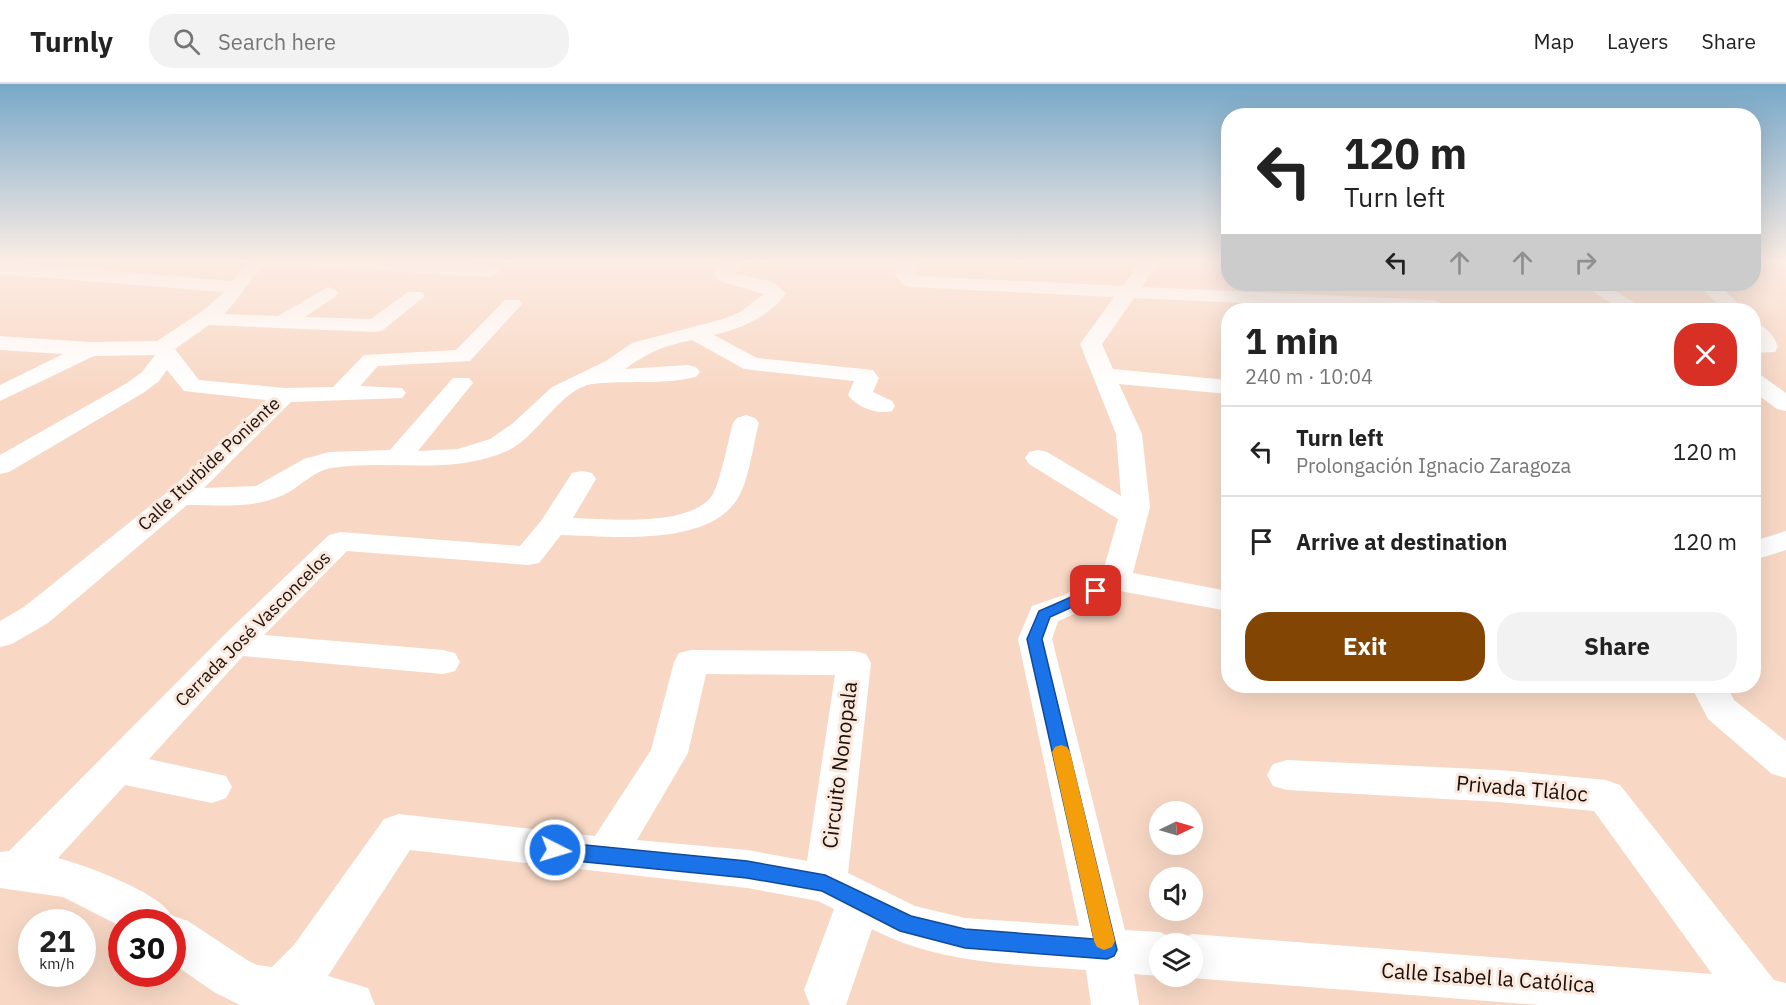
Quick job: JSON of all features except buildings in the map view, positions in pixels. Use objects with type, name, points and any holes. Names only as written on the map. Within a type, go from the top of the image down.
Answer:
[{"type":"street","points":[[0,466],[135,388],[150,377],[164,352],[221,303]]},
{"type":"street","points":[[286,320],[312,303]]},
{"type":"street","points":[[204,319],[286,320],[375,326],[406,303]]},
{"type":"street","points":[[180,496],[261,494],[326,460],[452,459],[475,454],[502,444],[556,396],[584,378],[616,364],[643,346],[742,319],[765,303]]},
{"type":"street","points":[[1116,579],[1134,517],[1129,434],[1090,344],[1119,303]]},
{"type":"street","points":[[340,394],[372,360],[462,356],[512,304]]},
{"type":"street","points":[[696,333],[752,364],[865,375],[867,378],[860,395],[883,406]]},
{"type":"street","points":[[1761,337],[1786,337]]},
{"type":"street","points":[[0,343],[164,352]]},
{"type":"street","points":[[0,394],[90,349]]},
{"type":"street","name":"Calle Iturbide Poniente","points":[[164,352],[192,386],[285,395]]},
{"type":"street","points":[[584,378],[688,372]]},
{"type":"street","points":[[1102,375],[1221,386]]},
{"type":"street","points":[[397,459],[461,383]]},
{"type":"street","points":[[1761,387],[1786,404]]},
{"type":"street","points":[[285,395],[394,393]]},
{"type":"street","name":"Calle Iturbide Poniente","points":[[0,636],[36,615],[180,496],[285,395]]},
{"type":"street","points":[[552,526],[659,526],[694,521],[721,503],[726,496],[746,423]]},
{"type":"street","points":[[1038,458],[1134,517]]},
{"type":"street","name":"Cerrada José Vasconcelos","points":[[10,869],[116,768],[235,644],[340,541],[528,556],[552,526],[582,479]]},
{"type":"street","points":[[1761,549],[1786,540]]},
{"type":"street","points":[[1115,1005],[1107,950],[1035,639],[1044,614],[1075,602],[1116,579],[1221,600]]},
{"type":"street","points":[[235,644],[443,662]]},
{"type":"street","name":"Circuito Nonopala","points":[[606,855],[669,753],[691,662],[854,663],[842,892]]},
{"type":"street","points":[[1713,693],[1721,709],[1786,763]]},
{"type":"street","points":[[116,768],[212,787]]},
{"type":"street","name":"Privada Tláloc","points":[[1287,775],[1499,786],[1606,796],[1772,1004]]},
{"type":"street","points":[[186,945],[242,981],[265,990],[280,987],[297,977],[311,961],[399,831],[747,870],[842,892],[908,925],[965,939],[1149,953]]},
{"type":"street","points":[[10,869],[81,882],[132,909]]},
{"type":"street","points":[[828,990],[842,892]]},
{"type":"street","name":"Calle Isabel la Católica","points":[[1203,957],[1655,991],[1772,1004]]},
{"type":"street","points":[[280,987],[351,1005]]},
{"type":"slow traffic","points":[[1061,752],[1104,941]]},
{"type":"route","points":[[555,850],[747,870],[825,883],[908,925],[965,939],[1107,950],[1035,639],[1044,614],[1096,591]]}]
